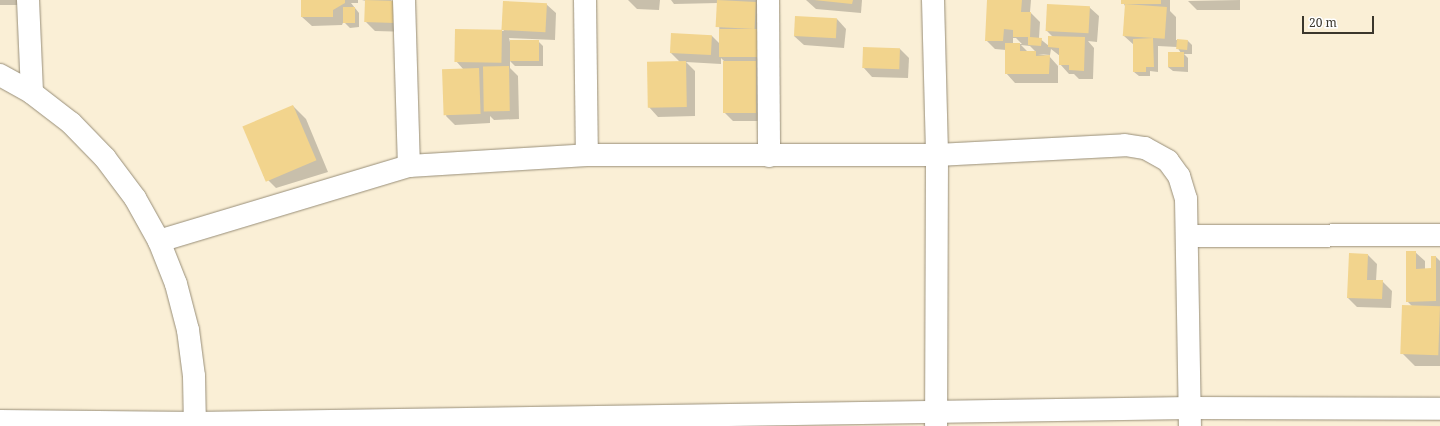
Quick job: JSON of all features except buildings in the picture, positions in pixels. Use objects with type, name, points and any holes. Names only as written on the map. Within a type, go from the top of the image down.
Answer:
[{"type":"street","points":[[28,0],[32,93]]},
{"type":"street","points":[[404,0],[408,166]]},
{"type":"street","points":[[585,0],[587,155]]},
{"type":"street","points":[[768,0],[769,156]]},
{"type":"street","points":[[933,0],[937,155],[936,418]]},
{"type":"street","points":[[0,75],[32,93],[71,123],[105,158],[135,198],[159,241],[176,284],[188,330],[194,376],[195,425]]},
{"type":"street","points":[[159,241],[408,166],[587,155],[937,155],[1125,145],[1145,148],[1168,161],[1179,176],[1186,199],[1189,236],[1190,417]]},
{"type":"street","points":[[1189,236],[1440,235]]},
{"type":"street","points":[[0,420],[195,425],[1190,417],[1440,409]]}]
